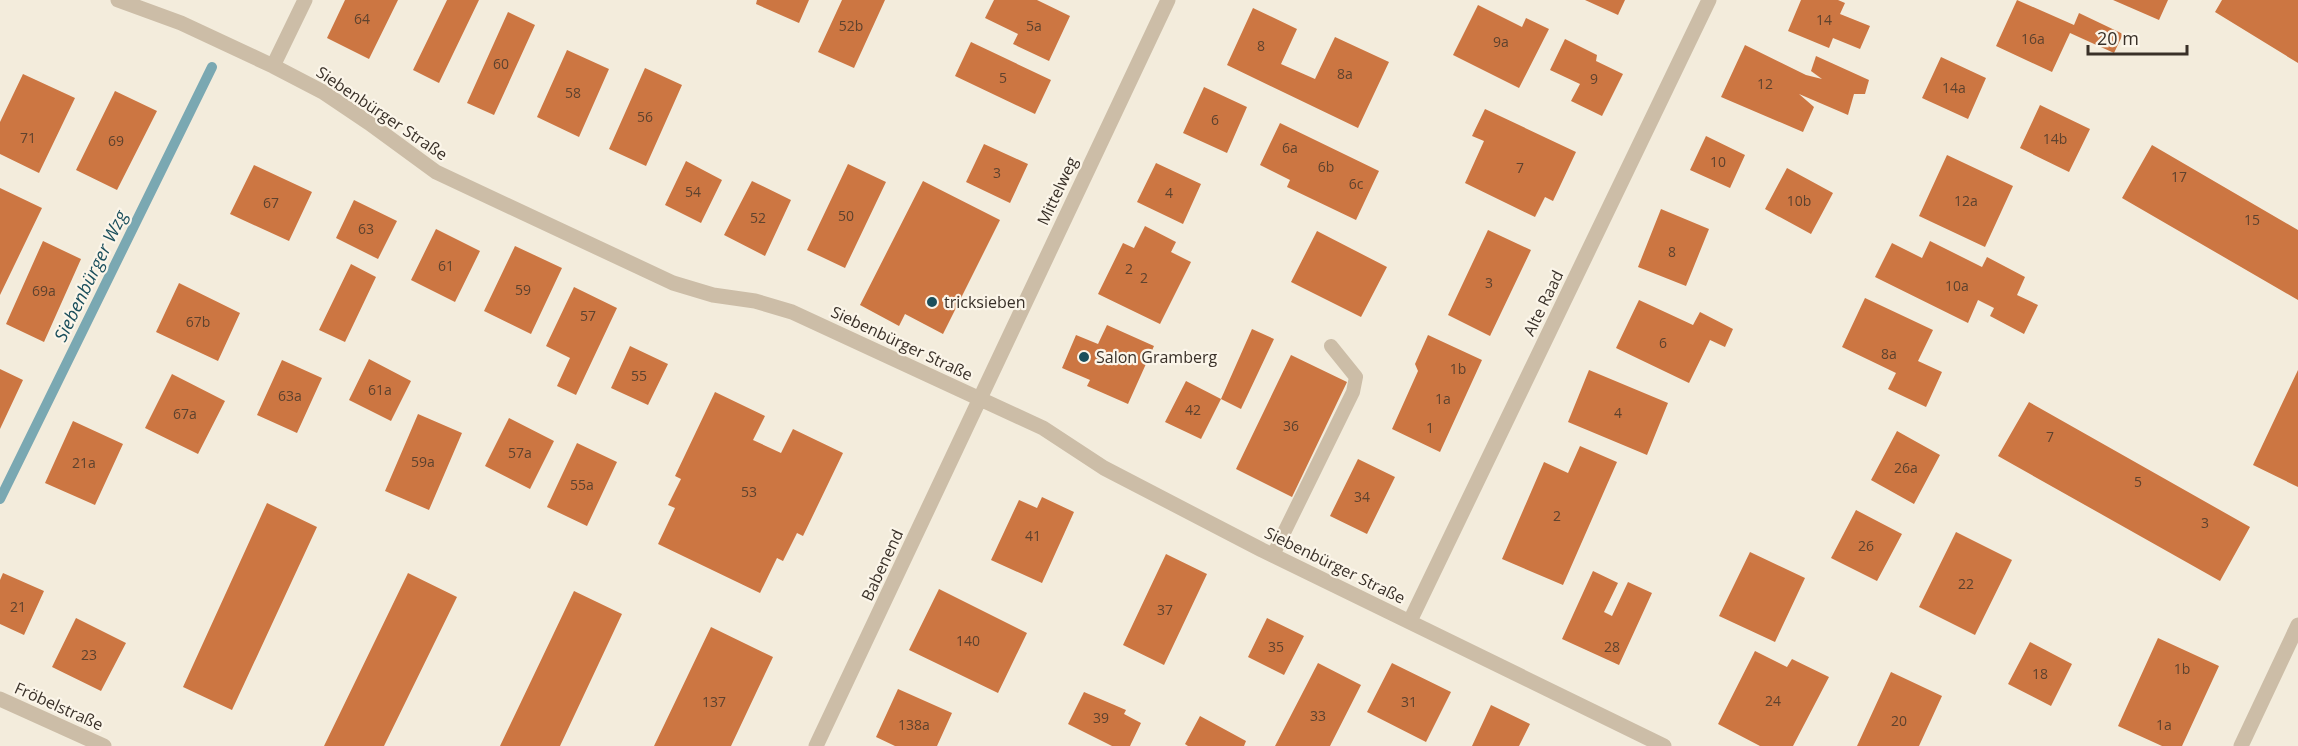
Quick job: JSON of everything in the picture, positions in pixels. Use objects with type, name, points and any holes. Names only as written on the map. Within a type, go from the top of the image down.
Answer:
[{"type":"street","name":"Siebenbürger Straße","points":[[118,0],[181,23],[323,92],[436,172],[673,283],[713,295],[754,301],[792,312],[1043,428],[1104,468],[1273,555],[1664,746]]},
{"type":"street","points":[[273,66],[305,0]]},
{"type":"street","name":"Mittelweg","points":[[979,399],[1168,0]]},
{"type":"street","name":"Alte Raad","points":[[1410,621],[1709,0]]},
{"type":"street","name":"Babenend","points":[[816,746],[979,399]]},
{"type":"street","points":[[2241,746],[2298,625]]},
{"type":"street","name":"Fröbelstraße","points":[[0,699],[104,746]]},
{"type":"lane","points":[[1273,555],[1353,392],[1356,377],[1331,346]]},
{"type":"building","points":[[345,0],[398,0],[369,59],[327,38]]},
{"type":"building","points":[[447,0],[479,0],[439,83],[413,70]]},
{"type":"building","points":[[757,0],[809,0],[799,23],[756,4]]},
{"type":"building","points":[[842,0],[885,0],[854,68],[818,52]]},
{"type":"building","points":[[994,0],[1037,0],[1070,16],[1049,61],[1013,44],[1018,34],[985,18]]},
{"type":"building","points":[[1585,0],[1625,0],[1618,15]]},
{"type":"building","points":[[1801,0],[1838,0],[1845,3],[1840,14],[1870,26],[1860,49],[1833,38],[1829,48],[1788,31]]},
{"type":"building","points":[[2017,0],[2074,25],[2079,13],[2123,34],[2114,53],[2070,33],[2052,72],[1996,46]]},
{"type":"building","points":[[2113,0],[2168,0],[2159,20]]},
{"type":"building","points":[[2222,0],[2298,0],[2298,63],[2215,12]]},
{"type":"building","points":[[1478,5],[1522,27],[1526,18],[1549,29],[1519,88],[1453,55]]},
{"type":"building","points":[[1253,8],[1297,29],[1281,64],[1315,79],[1335,37],[1389,62],[1358,128],[1227,65]]},
{"type":"building","points":[[508,12],[535,25],[494,115],[467,103]]},
{"type":"building","points":[[1565,39],[1597,55],[1596,61],[1623,74],[1602,116],[1571,101],[1580,84],[1550,70]]},
{"type":"building","points":[[971,42],[1051,80],[1035,114],[955,76]]},
{"type":"building","points":[[1745,45],[1806,75],[1822,79],[1811,71],[1816,56],[1869,80],[1865,94],[1854,94],[1848,115],[1799,94],[1814,107],[1803,132],[1721,97]]},
{"type":"building","points":[[567,50],[609,69],[579,137],[537,117]]},
{"type":"building","points":[[1941,57],[1986,78],[1968,119],[1922,98]]},
{"type":"building","points":[[645,68],[682,85],[646,166],[609,149]]},
{"type":"building","points":[[23,74],[75,98],[39,173],[0,154],[0,122]]},
{"type":"building","points":[[1204,87],[1247,107],[1227,153],[1183,133]]},
{"type":"building","points":[[115,91],[157,111],[117,190],[76,170]]},
{"type":"building","points":[[2040,105],[2090,129],[2069,172],[2020,148]]},
{"type":"building","points":[[1485,109],[1576,152],[1553,201],[1545,197],[1535,217],[1465,183],[1484,141],[1472,136]]},
{"type":"building","points":[[1280,123],[1379,171],[1356,220],[1287,187],[1290,180],[1260,165]]},
{"type":"building","points":[[1706,136],[1745,155],[1730,188],[1690,170]]},
{"type":"building","points":[[984,144],[1028,164],[1010,203],[966,182]]},
{"type":"building","points":[[2152,145],[2298,230],[2298,300],[2122,198]]},
{"type":"building","points":[[1947,155],[2013,186],[1985,247],[1919,216]]},
{"type":"building","points":[[686,161],[722,180],[701,223],[665,205]]},
{"type":"building","points":[[1156,163],[1201,184],[1183,224],[1137,202]]},
{"type":"building","points":[[848,164],[886,182],[845,268],[807,250]]},
{"type":"building","points":[[254,165],[312,192],[289,241],[230,214]]},
{"type":"building","points":[[1787,168],[1833,193],[1811,234],[1765,209]]},
{"type":"building","points":[[752,181],[791,200],[765,256],[724,235]]},
{"type":"building","points":[[923,181],[1000,220],[943,334],[905,314],[899,326],[860,305]]},
{"type":"building","points":[[0,188],[42,208],[0,295]]},
{"type":"building","points":[[354,200],[397,221],[378,259],[336,238]]},
{"type":"building","points":[[1661,209],[1709,229],[1686,286],[1638,267]]},
{"type":"building","points":[[1145,226],[1176,242],[1171,252],[1191,262],[1160,324],[1098,294],[1123,243],[1134,248]]},
{"type":"building","points":[[436,229],[480,251],[455,302],[411,280]]},
{"type":"building","points":[[1488,230],[1531,250],[1490,336],[1448,315]]},
{"type":"building","points":[[1317,231],[1387,267],[1361,317],[1291,282]]},
{"type":"building","points":[[43,241],[81,259],[44,342],[6,324]]},
{"type":"building","points":[[1930,241],[1982,267],[1987,257],[2025,277],[2017,295],[2038,305],[2024,334],[1990,316],[1994,308],[1978,300],[1968,323],[1875,277],[1892,243],[1922,258]]},
{"type":"building","points":[[515,246],[562,268],[531,334],[484,311]]},
{"type":"building","points":[[351,264],[376,277],[345,342],[319,330]]},
{"type":"building","points":[[179,283],[240,313],[218,361],[156,332]]},
{"type":"building","points":[[574,287],[617,308],[576,395],[557,386],[570,358],[546,346]]},
{"type":"building","points":[[1865,298],[1933,330],[1918,361],[1942,372],[1926,407],[1888,389],[1896,373],[1842,347]]},
{"type":"building","points":[[1639,300],[1693,325],[1700,312],[1733,329],[1725,347],[1710,340],[1689,383],[1616,348]]},
{"type":"building","points":[[1107,325],[1154,346],[1128,404],[1087,386],[1090,380],[1062,368],[1076,335],[1098,344]]},
{"type":"building","points":[[1252,329],[1274,339],[1241,409],[1221,399]]},
{"type":"building","points":[[1428,335],[1482,360],[1440,452],[1392,429],[1418,371],[1415,364]]},
{"type":"building","points":[[630,346],[668,364],[648,405],[611,388]]},
{"type":"building","points":[[1291,355],[1347,382],[1292,497],[1236,469]]},
{"type":"building","points":[[369,359],[411,381],[391,421],[349,400]]},
{"type":"building","points":[[282,360],[322,378],[297,433],[257,415]]},
{"type":"building","points":[[0,369],[23,380],[0,429]]},
{"type":"building","points":[[1589,370],[1668,403],[1647,455],[1568,422]]},
{"type":"building","points":[[2298,370],[2298,487],[2253,465]]},
{"type":"building","points":[[172,374],[225,401],[198,454],[145,428]]},
{"type":"building","points":[[1186,381],[1221,399],[1201,439],[1165,422]]},
{"type":"building","points":[[715,392],[765,416],[753,440],[781,453],[793,429],[843,453],[803,536],[797,533],[783,561],[777,558],[760,593],[658,544],[675,508],[668,505],[681,479],[675,476]]},
{"type":"building","points":[[2029,402],[2250,527],[2220,581],[1998,456]]},
{"type":"building","points":[[418,414],[462,433],[429,510],[385,491]]},
{"type":"building","points":[[509,418],[554,441],[530,489],[485,466]]},
{"type":"building","points":[[73,421],[123,444],[95,505],[45,483]]},
{"type":"building","points":[[1897,431],[1940,455],[1914,504],[1871,480]]},
{"type":"building","points":[[577,443],[617,462],[587,526],[547,507]]},
{"type":"building","points":[[1580,446],[1617,462],[1563,585],[1502,559],[1544,462],[1568,473]]},
{"type":"building","points":[[1358,459],[1395,477],[1367,534],[1330,516]]},
{"type":"building","points":[[1042,497],[1074,512],[1042,583],[991,560],[1019,500],[1037,508]]},
{"type":"building","points":[[267,503],[317,527],[232,710],[183,687]]},
{"type":"building","points":[[1856,510],[1902,534],[1877,581],[1831,558]]},
{"type":"building","points":[[1956,532],[2012,560],[1975,635],[1919,607]]},
{"type":"building","points":[[1750,552],[1805,578],[1775,642],[1719,616]]},
{"type":"building","points":[[1166,554],[1207,574],[1164,665],[1123,645]]},
{"type":"building","points":[[1593,571],[1618,583],[1604,612],[1612,616],[1628,582],[1652,593],[1619,665],[1562,639]]},
{"type":"building","points":[[3,573],[44,591],[24,635],[0,624],[0,580]]},
{"type":"building","points":[[408,573],[457,597],[384,746],[324,746]]},
{"type":"building","points":[[939,589],[1027,633],[998,693],[909,650]]},
{"type":"building","points":[[574,591],[622,614],[560,746],[500,746]]},
{"type":"building","points":[[76,618],[126,643],[101,691],[52,667]]},
{"type":"building","points":[[1267,618],[1304,636],[1284,675],[1248,657]]},
{"type":"building","points":[[711,627],[773,657],[731,746],[654,746]]},
{"type":"building","points":[[2158,638],[2219,666],[2182,746],[2162,746],[2118,726]]},
{"type":"building","points":[[2030,642],[2072,664],[2051,706],[2008,684]]},
{"type":"building","points":[[1755,651],[1787,667],[1792,659],[1829,677],[1793,746],[1760,746],[1718,724]]},
{"type":"building","points":[[1318,663],[1361,685],[1330,746],[1275,746]]},
{"type":"building","points":[[1392,663],[1451,692],[1426,742],[1367,712]]},
{"type":"building","points":[[1891,672],[1942,696],[1919,746],[1857,746]]},
{"type":"building","points":[[898,689],[952,713],[937,746],[895,746],[876,737]]},
{"type":"building","points":[[1084,692],[1126,710],[1124,714],[1141,723],[1130,746],[1112,746],[1068,724]]},
{"type":"building","points":[[1491,705],[1530,724],[1519,746],[1472,746]]},
{"type":"building","points":[[1200,716],[1246,741],[1244,746],[1188,746],[1185,744]]},
{"type":"waterway","name":"Siebenbürger Wzg","points":[[0,499],[212,67]]},
{"type":"place","name":"tricksieben","points":[[932,302]]},
{"type":"place","name":"Salon Gramberg","points":[[1084,357]]}]
